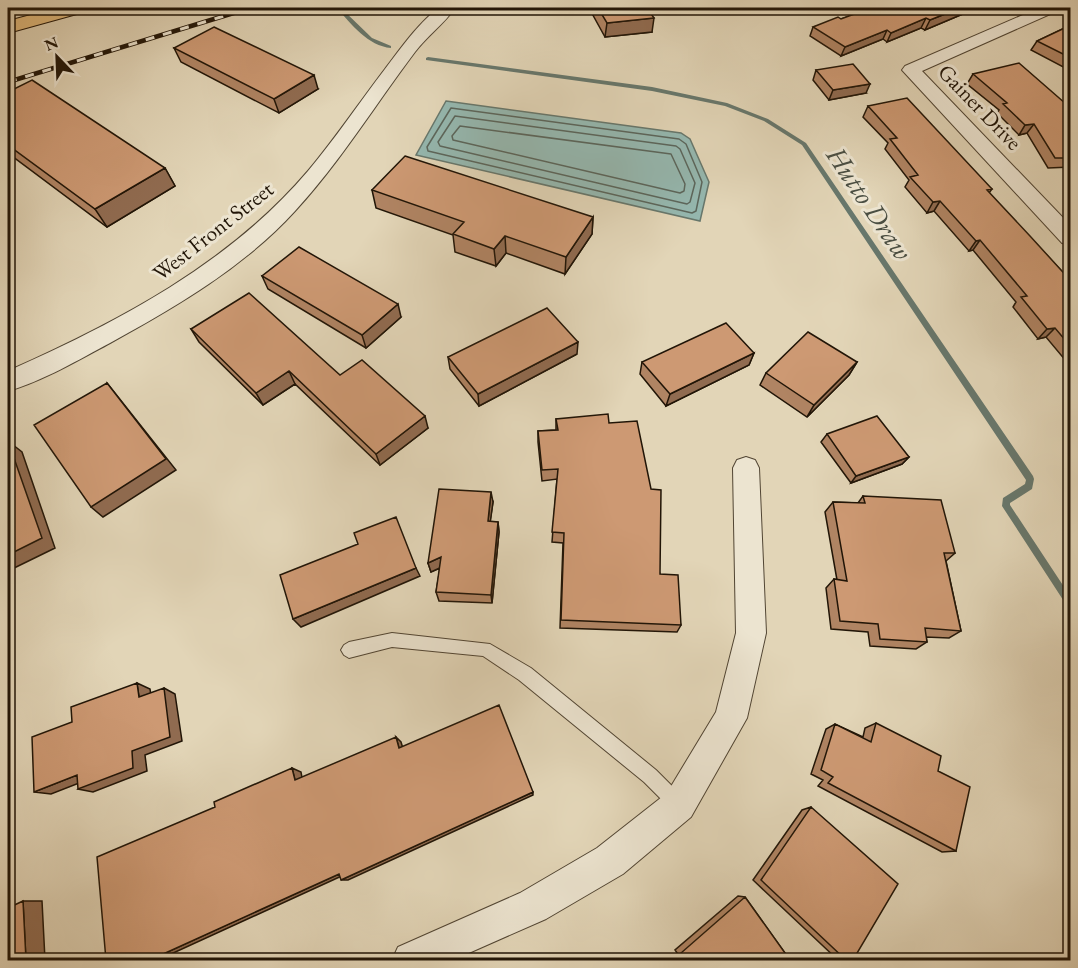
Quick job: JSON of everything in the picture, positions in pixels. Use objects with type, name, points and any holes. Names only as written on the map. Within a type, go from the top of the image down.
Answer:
[{"type":"highway","points":[[8,27],[77,8]]},
{"type":"street","name":"West Front Street","points":[[8,381],[88,344],[151,309],[206,273],[255,235],[291,203],[314,177],[419,35],[447,8]]},
{"type":"street","name":"Gainer Drive","points":[[1051,8],[911,70],[1052,206],[1071,237]]},
{"type":"street","points":[[411,960],[533,906],[610,861],[679,805],[731,718],[752,633],[746,468]]},
{"type":"lane","points":[[348,650],[392,640],[485,649],[525,674],[650,776],[679,805]]},
{"type":"water","points":[[446,101],[681,133],[690,139],[709,182],[700,221],[416,155]]},
{"type":"building","points":[[598,8],[647,8],[654,18],[607,23]]},
{"type":"building","points":[[871,8],[960,8],[930,20],[926,18],[891,33],[887,30],[845,47],[813,27]]},
{"type":"building","points":[[1071,25],[1071,58],[1037,41]]},
{"type":"building","points":[[214,27],[314,75],[274,99],[174,48]]},
{"type":"building","points":[[1019,63],[1071,110],[1071,158],[1055,158],[1034,124],[1025,125],[1003,104],[1007,103],[973,74]]},
{"type":"building","points":[[853,64],[870,84],[833,90],[816,70]]},
{"type":"building","points":[[32,80],[165,168],[95,209],[8,145],[8,92]]},
{"type":"building","points":[[907,98],[992,189],[987,190],[1071,281],[1071,347],[1055,328],[1047,329],[1021,297],[1027,296],[980,240],[976,241],[940,201],[933,202],[910,177],[918,175],[890,139],[897,138],[868,106]]},
{"type":"building","points":[[405,156],[593,217],[566,257],[505,236],[494,249],[453,234],[464,222],[372,190]]},
{"type":"building","points":[[299,247],[398,304],[362,335],[262,276]]},
{"type":"building","points":[[249,293],[340,375],[362,360],[425,416],[376,454],[289,371],[256,393],[191,329]]},
{"type":"building","points":[[547,308],[578,342],[478,394],[448,357]]},
{"type":"building","points":[[726,323],[754,353],[670,394],[642,362]]},
{"type":"building","points":[[808,332],[857,362],[814,405],[766,373]]},
{"type":"building","points":[[107,383],[166,459],[91,507],[34,425]]},
{"type":"building","points":[[608,414],[609,423],[637,421],[651,489],[661,490],[660,574],[678,575],[681,625],[561,620],[564,533],[552,532],[558,469],[542,470],[538,431],[558,430],[556,419]]},
{"type":"building","points":[[877,416],[909,457],[856,476],[827,434]]},
{"type":"building","points":[[8,441],[42,538],[8,555]]},
{"type":"building","points":[[439,489],[491,492],[488,521],[498,522],[491,595],[436,592],[441,557],[428,563]]},
{"type":"building","points":[[863,496],[941,500],[955,553],[944,553],[961,631],[925,628],[927,642],[880,639],[878,624],[840,621],[834,579],[847,581],[833,502],[865,503]]},
{"type":"building","points":[[396,517],[416,568],[293,619],[280,575],[358,544],[354,533]]},
{"type":"building","points":[[137,683],[139,697],[164,688],[170,737],[132,751],[133,768],[78,789],[77,775],[34,792],[32,737],[72,722],[71,707]]},
{"type":"building","points":[[499,705],[533,792],[341,880],[339,874],[150,960],[106,960],[97,857],[215,807],[214,802],[292,768],[295,780],[396,737],[399,748]]},
{"type":"building","points":[[876,723],[941,756],[938,771],[970,787],[956,851],[828,783],[833,777],[821,770],[835,724],[871,742]]},
{"type":"building","points":[[811,807],[898,884],[853,960],[846,960],[761,880]]},
{"type":"building","points":[[745,897],[790,960],[686,960],[681,953]]},
{"type":"building","points":[[23,901],[26,960],[8,960],[8,908]]},
{"type":"waterway","name":"Hutto Draw","points":[[339,8],[370,39],[389,47]]},
{"type":"waterway","name":"Hutto Draw","points":[[428,59],[652,89],[727,105],[766,120],[804,144],[1030,479],[1029,486],[1006,501],[1006,506],[1070,603]]},
{"type":"railway","points":[[8,82],[250,8]]}]
